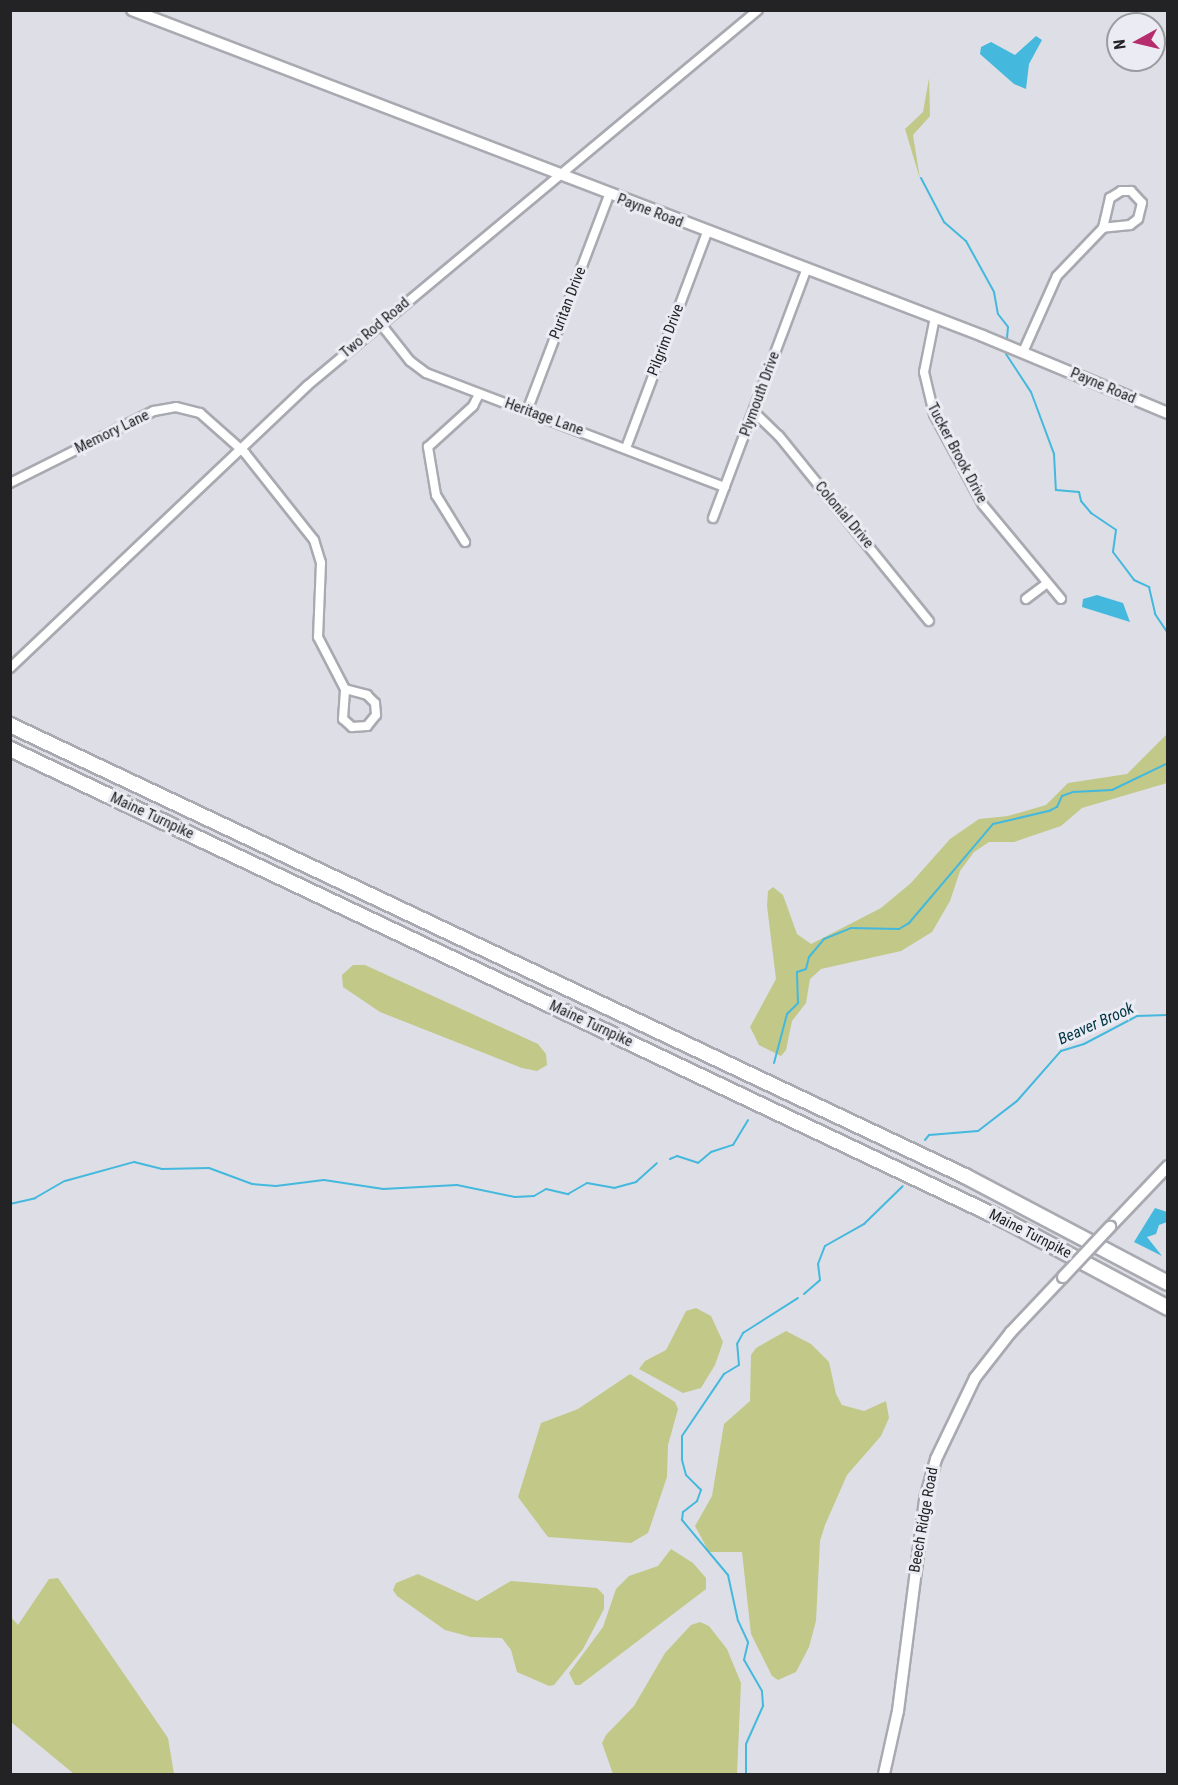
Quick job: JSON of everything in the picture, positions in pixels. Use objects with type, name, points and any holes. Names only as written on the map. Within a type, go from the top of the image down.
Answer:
[{"type":"highway","name":"Maine Turnpike","points":[[10,725],[944,1166],[1167,1283]]},
{"type":"highway","name":"Maine Turnpike","points":[[10,749],[1006,1221],[1167,1308]]},
{"type":"main road","name":"Payne Road","points":[[132,10],[609,195],[935,317],[1167,414]]},
{"type":"main road","name":"Beech Ridge Road","points":[[885,1774],[899,1703],[923,1511],[936,1459],[975,1378],[1011,1332],[1167,1166]]},
{"type":"street","name":"Two Rod Road","points":[[10,668],[240,449],[380,323],[758,10]]},
{"type":"street","points":[[1023,352],[1057,276],[1103,228],[1112,195],[1124,190],[1137,195],[1142,210],[1136,222],[1103,228]]},
{"type":"street","name":"Puritan Drive","points":[[527,411],[609,195]]},
{"type":"street","name":"Pilgrim Drive","points":[[626,448],[707,232]]},
{"type":"street","name":"Plymouth Drive","points":[[713,518],[806,270]]},
{"type":"street","name":"Tucker Brook Drive","points":[[935,317],[924,372],[934,414],[983,505],[1061,599]]},
{"type":"street","name":"Heritage Lane","points":[[380,323],[418,369],[725,487]]},
{"type":"street","points":[[465,542],[436,495],[428,447],[473,406],[480,394]]},
{"type":"street","name":"Memory Lane","points":[[10,483],[142,416],[171,407],[200,413],[240,449],[317,544],[321,563],[318,637],[345,689]]},
{"type":"street","name":"Colonial Drive","points":[[754,412],[779,435],[928,621]]},
{"type":"street","points":[[1026,600],[1047,583]]},
{"type":"street","points":[[345,689],[373,700],[376,712],[369,724],[355,728],[344,719],[345,689]]},
{"type":"green space","points":[[929,78],[930,116],[913,135],[920,179],[905,129],[923,112]]},
{"type":"green space","points":[[1167,734],[1167,783],[1082,808],[1061,826],[1014,842],[989,842],[974,852],[960,871],[950,901],[932,932],[901,951],[821,969],[810,979],[806,1003],[792,1021],[786,1050],[781,1056],[759,1045],[750,1027],[776,979],[767,906],[768,891],[773,887],[783,895],[797,934],[811,944],[881,908],[911,883],[950,839],[979,819],[1008,816],[1046,805],[1068,783],[1127,774]]},
{"type":"green space","points":[[353,965],[365,965],[538,1044],[546,1054],[547,1065],[537,1071],[522,1068],[380,1012],[343,987],[342,975]]},
{"type":"green space","points":[[696,1308],[711,1316],[723,1342],[715,1365],[701,1388],[683,1393],[639,1369],[645,1361],[666,1350],[686,1311]]},
{"type":"green space","points":[[786,1331],[811,1344],[829,1362],[836,1394],[842,1405],[864,1411],[886,1401],[889,1418],[881,1436],[847,1475],[825,1525],[820,1541],[816,1621],[809,1647],[796,1672],[778,1680],[772,1676],[751,1634],[742,1552],[709,1552],[695,1526],[712,1496],[724,1424],[750,1401],[751,1355],[756,1348]]},
{"type":"green space","points":[[630,1374],[675,1402],[678,1409],[668,1445],[667,1477],[648,1533],[631,1543],[548,1537],[518,1497],[541,1423],[578,1409]]},
{"type":"green space","points":[[671,1549],[693,1563],[706,1578],[706,1589],[580,1685],[575,1685],[569,1673],[603,1627],[616,1589],[629,1576],[658,1566]]},
{"type":"green space","points":[[418,1574],[477,1601],[511,1581],[597,1588],[604,1595],[604,1609],[583,1649],[554,1685],[549,1686],[517,1672],[511,1650],[502,1638],[471,1637],[445,1630],[397,1596],[393,1590],[396,1583]]},
{"type":"green space","points":[[58,1578],[168,1738],[174,1774],[74,1774],[11,1722],[11,1617],[18,1625],[49,1579]]},
{"type":"green space","points":[[700,1622],[709,1626],[727,1649],[741,1683],[737,1774],[613,1774],[602,1743],[606,1735],[634,1706],[665,1653],[691,1625]]},
{"type":"water","points":[[1036,36],[1042,40],[1029,64],[1026,89],[1014,84],[980,54],[981,47],[991,42],[1015,55]]},
{"type":"water","points":[[1097,595],[1123,603],[1130,622],[1082,607],[1083,599]]},
{"type":"water","points":[[1155,1208],[1167,1212],[1167,1222],[1159,1225],[1156,1234],[1147,1237],[1162,1256],[1134,1242]]},
{"type":"waterway","points":[[921,178],[944,222],[966,241],[994,292],[998,314],[1008,327],[1007,338]]},
{"type":"waterway","points":[[1006,354],[1031,392],[1054,454],[1056,490],[1079,492],[1081,501],[1091,513],[1116,530],[1113,552],[1134,580],[1149,587],[1155,614],[1168,633]]},
{"type":"waterway","points":[[774,1063],[787,1014],[798,1003],[797,972],[806,969],[809,957],[824,939],[851,928],[899,929],[909,923],[993,824],[1049,811],[1057,807],[1062,796],[1073,792],[1112,790],[1168,763]]},
{"type":"waterway","name":"Beaver Brook","points":[[925,1140],[929,1135],[978,1131],[1017,1101],[1061,1051],[1084,1044],[1137,1016],[1168,1015]]},
{"type":"waterway","points":[[670,1159],[677,1156],[698,1163],[711,1152],[733,1145],[748,1120]]},
{"type":"waterway","points":[[10,1204],[35,1198],[65,1181],[134,1162],[162,1169],[209,1168],[252,1184],[276,1186],[324,1180],[383,1189],[457,1185],[515,1197],[534,1196],[546,1189],[568,1194],[587,1183],[614,1188],[636,1182],[657,1163]]},
{"type":"waterway","name":"Beaver Brook","points":[[804,1294],[820,1280],[818,1264],[825,1246],[864,1224],[903,1186]]},
{"type":"waterway","name":"Beaver Brook","points":[[746,1774],[746,1744],[763,1706],[762,1691],[744,1660],[748,1642],[738,1621],[728,1575],[682,1520],[683,1512],[697,1501],[701,1490],[686,1475],[682,1460],[682,1436],[724,1374],[739,1365],[737,1344],[743,1333],[798,1298]]}]
